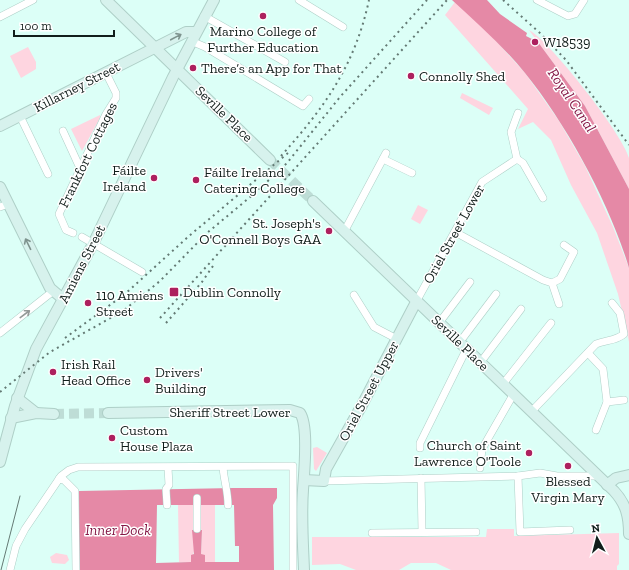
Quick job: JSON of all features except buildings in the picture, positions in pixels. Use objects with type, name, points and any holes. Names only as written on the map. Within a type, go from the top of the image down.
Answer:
[{"type":"main road","name":"Seville Place","points":[[106,0],[270,160]]},
{"type":"main road","name":"Amiens Street","points":[[0,462],[17,398],[36,349],[94,242],[191,41],[214,0]]},
{"type":"main road","name":"Killarney Street","points":[[0,126],[189,30],[196,32]]},
{"type":"main road","points":[[0,187],[4,205],[52,292],[63,299]]},
{"type":"main road","name":"Seville Place","points":[[313,201],[607,485],[625,504],[628,517],[629,534]]},
{"type":"main road","name":"Oriel Street Upper","points":[[324,480],[326,469],[416,302]]},
{"type":"main road","points":[[17,398],[36,413]]},
{"type":"main road","name":"Sheriff Street Lower","points":[[108,413],[296,411],[300,413],[304,421],[304,480]]},
{"type":"main road","points":[[11,418],[36,413],[54,414]]},
{"type":"main road","points":[[607,485],[616,478],[629,475]]},
{"type":"main road","points":[[304,570],[304,480],[324,480]]},
{"type":"street","points":[[0,17],[33,0]]},
{"type":"street","points":[[299,0],[343,27]]},
{"type":"street","points":[[537,0],[568,16],[575,14],[584,0]]},
{"type":"street","points":[[204,16],[285,62]]},
{"type":"street","points":[[191,41],[205,47],[303,106],[309,99]]},
{"type":"street","name":"Frankfort Cottages","points":[[73,233],[66,230],[59,214],[80,168],[116,98],[116,93],[106,73]]},
{"type":"street","points":[[518,113],[511,132],[517,159],[523,163],[543,198]]},
{"type":"street","points":[[20,116],[48,174]]},
{"type":"street","points":[[63,131],[80,168]]},
{"type":"street","points":[[344,232],[384,156],[412,173]]},
{"type":"street","name":"Oriel Street Lower","points":[[416,302],[484,180],[517,159]]},
{"type":"street","points":[[455,232],[543,280],[552,282],[560,279],[574,252],[564,245]]},
{"type":"street","points":[[82,237],[94,242],[142,272]]},
{"type":"street","points":[[439,323],[470,282]]},
{"type":"street","points":[[552,282],[559,304]]},
{"type":"street","points":[[0,333],[52,292]]},
{"type":"street","points":[[459,343],[496,294]]},
{"type":"street","points":[[354,295],[374,327],[397,339]]},
{"type":"street","points":[[531,412],[596,344],[603,341],[619,339],[624,334],[620,313],[612,304]]},
{"type":"street","points":[[480,363],[521,309]]},
{"type":"street","points":[[503,384],[550,323]]},
{"type":"street","points":[[420,448],[420,443],[466,350]]},
{"type":"street","points":[[588,353],[603,369],[607,402],[596,430]]},
{"type":"street","points":[[480,468],[482,449],[514,395]]},
{"type":"street","points":[[607,402],[624,400]]},
{"type":"street","points":[[10,570],[20,537],[59,479],[69,470],[78,468],[293,466],[293,570]]},
{"type":"street","points":[[224,467],[224,483],[228,488],[228,505]]},
{"type":"street","points":[[166,505],[166,489],[169,485],[168,468]]},
{"type":"street","points":[[324,480],[518,476],[540,473],[557,476],[598,476]]},
{"type":"street","points":[[518,476],[520,532],[570,530]]},
{"type":"street","points":[[421,478],[422,532]]},
{"type":"street","points":[[59,479],[64,480],[75,491],[76,570]]},
{"type":"street","points":[[197,498],[197,529]]},
{"type":"street","points":[[372,533],[476,532]]},
{"type":"shaded area","points":[[455,2],[488,32],[525,73],[559,121],[585,166],[613,227],[629,268],[629,342],[618,294],[597,233],[571,185],[551,140],[533,122],[518,129],[528,109],[445,15]]},
{"type":"shaded area","points":[[529,30],[553,52],[569,70],[614,130],[629,158],[629,189],[585,106]]},
{"type":"shaded area","points":[[28,47],[36,62],[36,69],[21,78],[10,56]]},
{"type":"shaded area","points":[[462,93],[493,108],[489,115],[460,98]]},
{"type":"shaded area","points":[[100,115],[100,118],[82,151],[71,129]]},
{"type":"shaded area","points":[[418,205],[428,210],[420,224],[411,219]]},
{"type":"shaded area","points":[[317,447],[327,453],[316,471],[314,469],[313,448]]},
{"type":"shaded area","points":[[186,500],[192,505],[215,505],[215,562],[205,562],[201,554],[202,530],[200,529],[191,562],[179,562],[178,505],[188,505]]},
{"type":"shaded area","points":[[487,529],[514,529],[514,536],[619,533],[619,564],[617,566],[617,570],[451,570],[436,563],[411,563],[399,570],[356,570],[340,564],[312,565],[312,537],[486,537]]},
{"type":"shaded area","points":[[56,553],[67,555],[69,560],[65,564],[52,563],[50,557]]},
{"type":"water","name":"Royal Canal","points":[[452,0],[487,0],[500,14],[527,33],[526,36],[532,39],[535,38],[585,106],[629,189],[629,268],[621,243],[599,192],[586,166],[556,116],[517,63],[490,35]]},
{"type":"water","name":"Inner Dock","points":[[277,488],[277,498],[273,505],[274,570],[79,570],[79,491]],"holes":[[[157,505],[234,505],[235,546],[239,546],[239,562],[205,562],[205,555],[201,554],[202,530],[192,530],[194,554],[191,555],[191,562],[156,563]]]},
{"type":"tunnel","points":[[270,160],[313,201]]},
{"type":"tunnel","points":[[54,414],[108,413]]},
{"type":"tram line","points":[[1,570],[20,496]]},
{"type":"railway","points":[[281,156],[311,120],[336,84],[347,65],[356,45],[369,0]]},
{"type":"railway","points":[[0,392],[50,352],[123,311],[160,281],[207,233],[255,193],[287,163],[340,97],[427,0]]},
{"type":"railway","points":[[160,318],[447,0]]},
{"type":"railway","points":[[503,0],[541,34],[566,60],[629,145]]},
{"type":"railway","points":[[65,338],[125,294],[189,236],[288,153]]},
{"type":"railway","points":[[166,323],[202,282],[215,263]]},
{"type":"place","name":"Marino College of Further Education","points":[[263,16]]},
{"type":"place","name":"W18539","points":[[535,42]]},
{"type":"place","name":"There’s an App for That","points":[[193,68]]},
{"type":"place","name":"Connolly Shed","points":[[411,76]]},
{"type":"place","name":"Fáilte Ireland","points":[[154,178]]},
{"type":"place","name":"Fáilte Ireland Catering College","points":[[196,180]]},
{"type":"place","name":"St. Joseph's O'Connell Boys GAA","points":[[329,231]]},
{"type":"place","name":"Dublin Connolly","points":[[174,292]]},
{"type":"place","name":"110 Amiens Street","points":[[88,303]]},
{"type":"place","name":"Irish Rail Head Office","points":[[53,372]]},
{"type":"place","name":"Drivers' Building","points":[[147,380]]},
{"type":"place","name":"Custom House Plaza","points":[[112,438]]},
{"type":"place","name":"Church of Saint Lawrence O'Toole","points":[[529,453]]},
{"type":"place","name":"Blessed Virgin Mary","points":[[568,466]]}]
